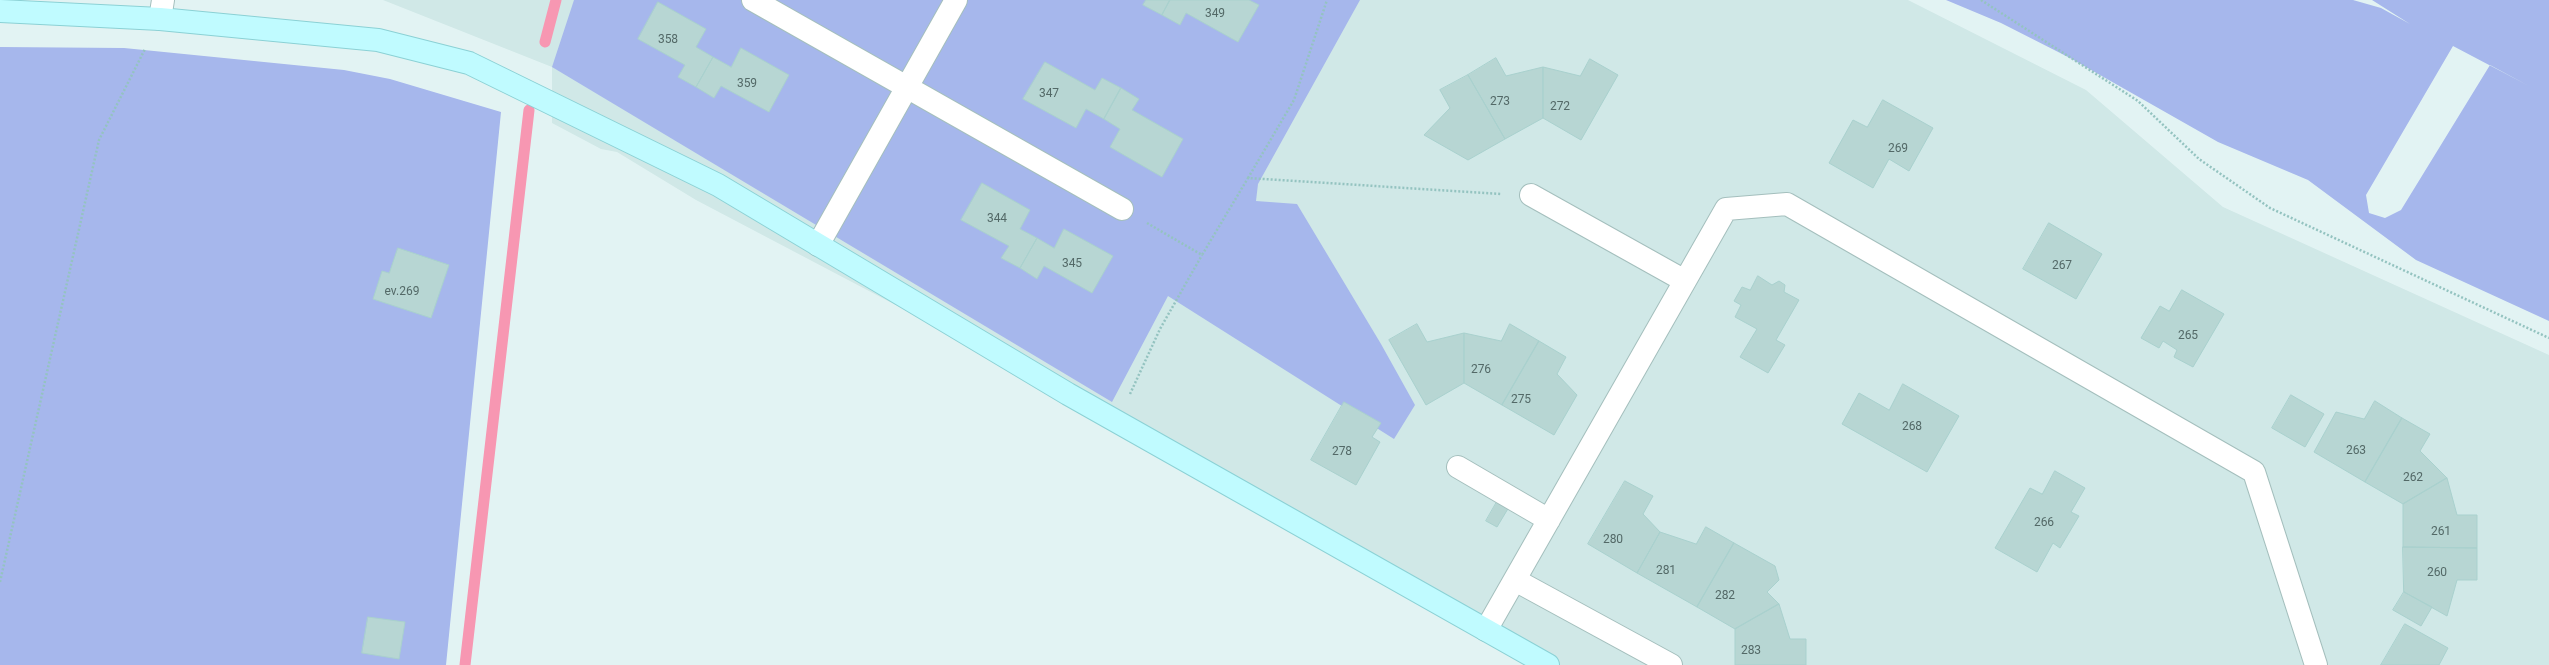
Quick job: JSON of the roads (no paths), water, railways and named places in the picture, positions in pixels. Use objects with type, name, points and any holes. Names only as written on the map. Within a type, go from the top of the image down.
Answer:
[{"type":"street","points":[[753,0],[1122,209]]},
{"type":"street","points":[[818,245],[956,0]]},
{"type":"street","points":[[0,11],[162,10],[378,40],[469,63],[718,185],[1118,422],[1548,665]]},
{"type":"street","points":[[1531,195],[1685,281]]},
{"type":"street","points":[[1486,630],[1726,210],[1788,204],[2254,472],[2316,665]]},
{"type":"street","points":[[1458,467],[1549,520]]},
{"type":"street","points":[[1515,580],[1671,665]]},
{"type":"waterway","points":[[545,42],[556,0]]},
{"type":"waterway","points":[[465,665],[529,110]]}]
